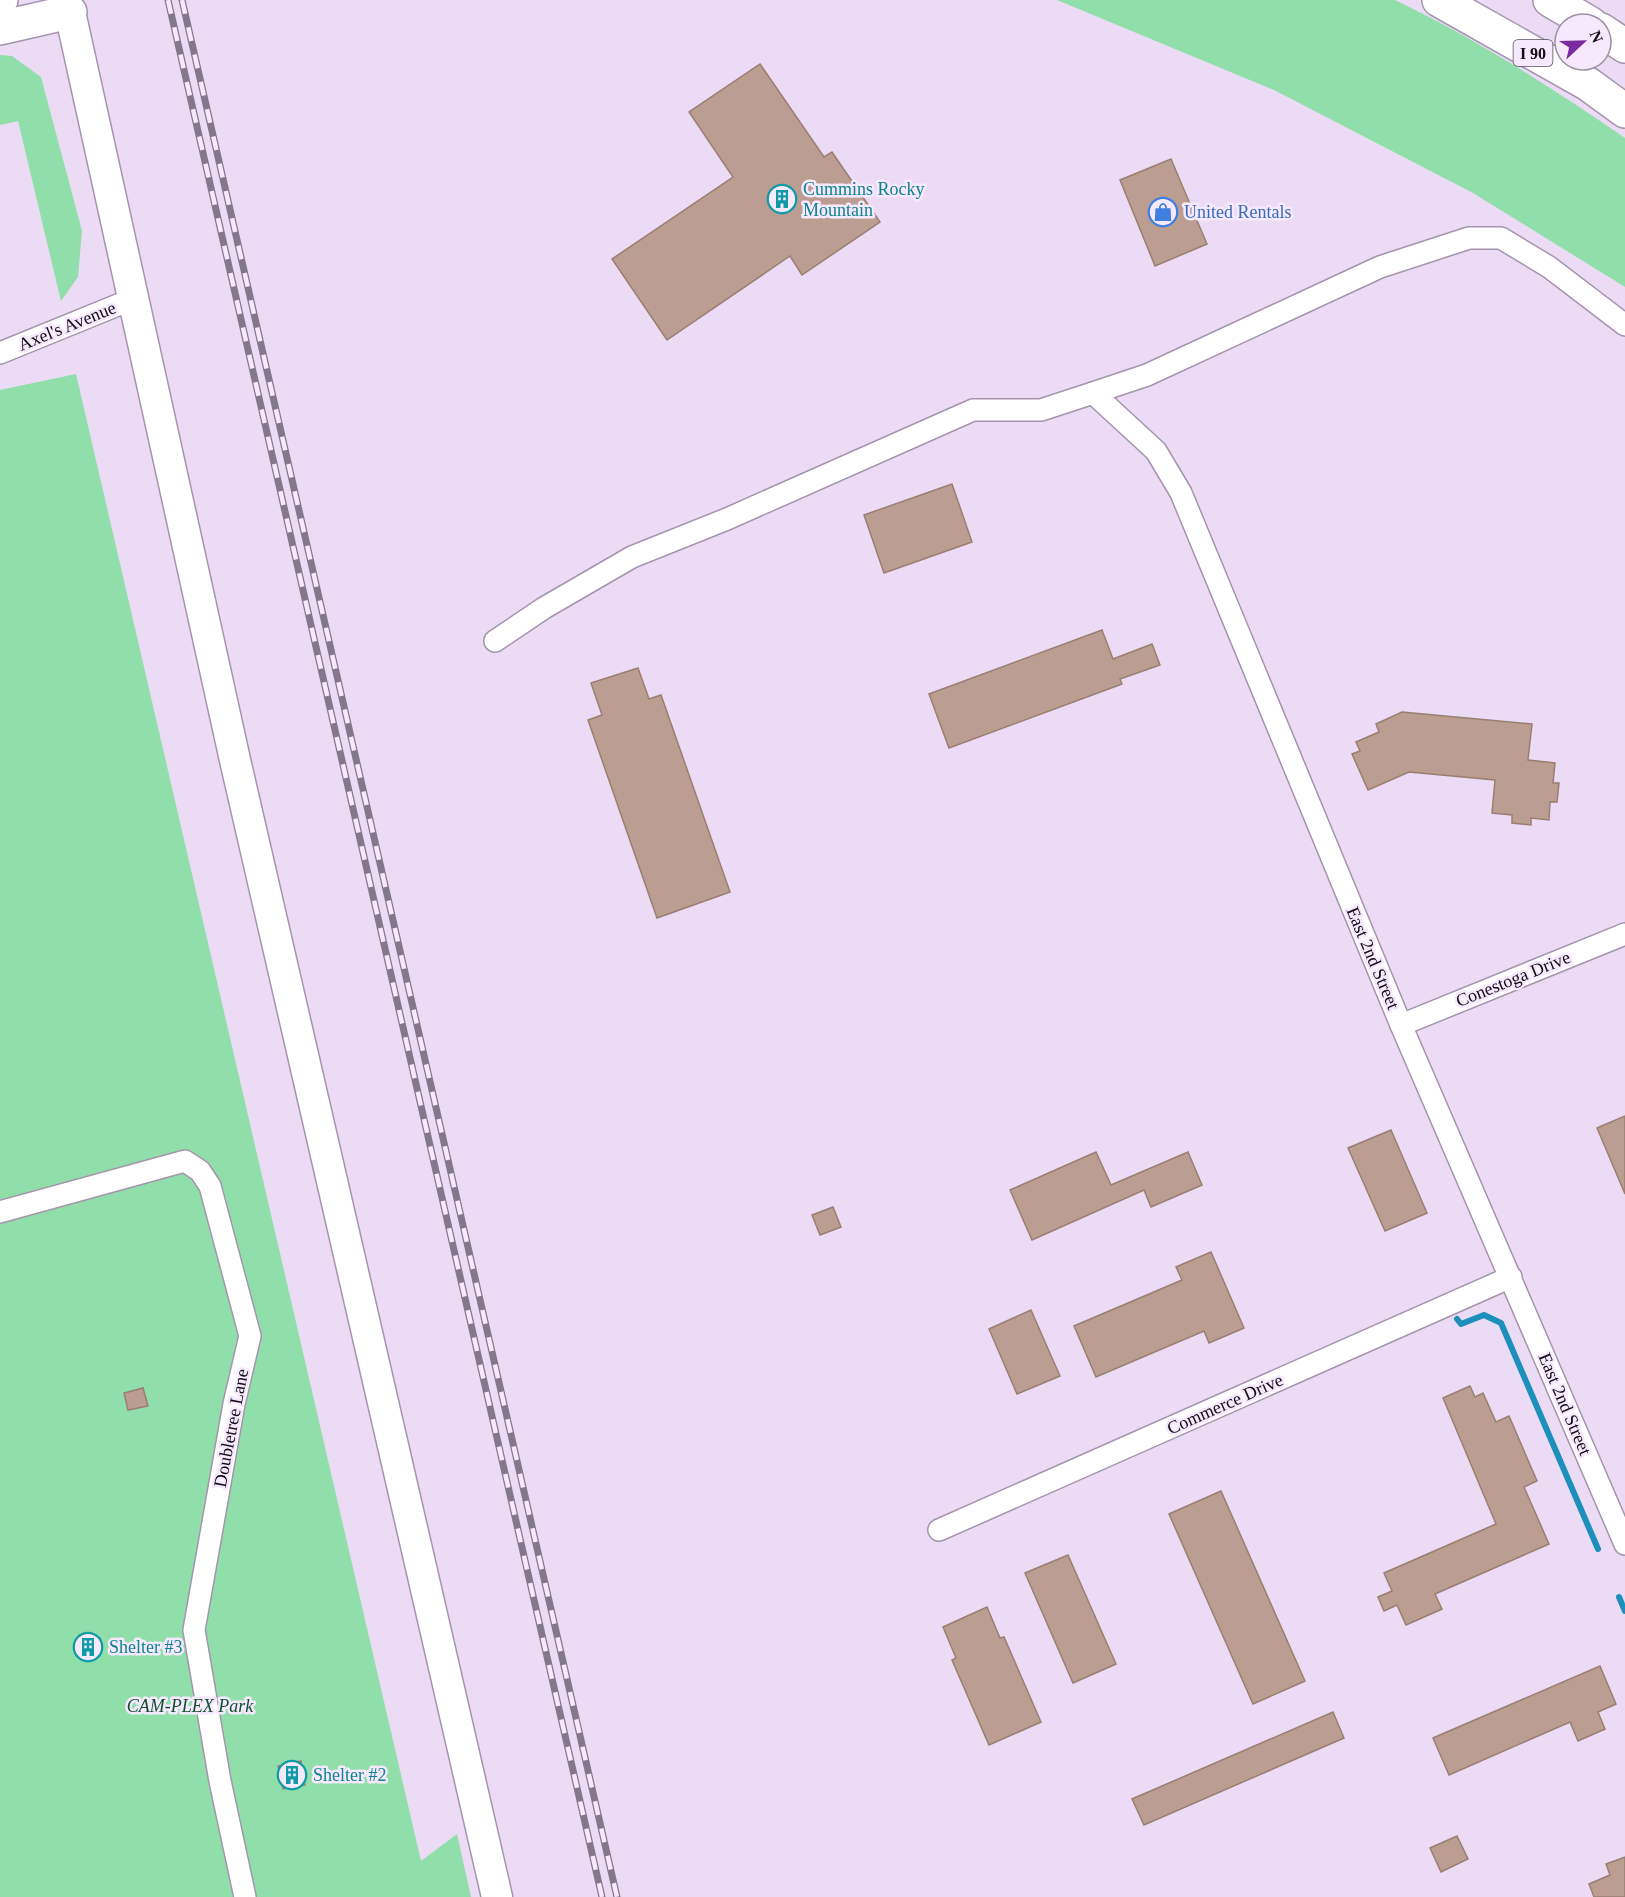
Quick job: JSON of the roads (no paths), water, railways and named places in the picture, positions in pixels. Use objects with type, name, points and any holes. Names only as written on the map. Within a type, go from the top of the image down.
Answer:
[{"type":"highway","name":"I 90","points":[[1439,0],[1588,84],[1625,111]]},
{"type":"highway","points":[[1550,0],[1570,12]]},
{"type":"highway","points":[[0,28],[70,12]]},
{"type":"main road","points":[[70,12],[135,298],[235,760],[497,1897]]},
{"type":"street","points":[[495,641],[544,608],[632,557],[738,514],[973,410],[1041,410],[1147,375],[1380,267],[1469,238],[1501,238],[1549,267],[1625,325]]},
{"type":"street","name":"Axel's Avenue","points":[[0,353],[135,298]]},
{"type":"street","name":"East 2nd Street","points":[[1093,393],[1156,451],[1181,493],[1401,1024],[1625,1544]]},
{"type":"street","name":"Conestoga Drive","points":[[1401,1024],[1625,934]]},
{"type":"street","name":"Doubletree Lane","points":[[0,1212],[185,1161],[200,1171],[210,1186],[250,1336],[232,1416],[194,1630],[222,1792],[245,1897]]},
{"type":"street","name":"Commerce Drive","points":[[939,1530],[1511,1277]]},
{"type":"waterway","points":[[1457,1319],[1461,1324],[1484,1315],[1501,1323],[1598,1549]]},
{"type":"waterway","points":[[1619,1597],[1625,1611]]},
{"type":"railway","points":[[168,0],[602,1897]]},
{"type":"railway","points":[[182,0],[617,1897]]},
{"type":"place","name":"Cummins Rocky Mountain","points":[[782,199]]},
{"type":"place","name":"United Rentals","points":[[1163,212]]},
{"type":"place","name":"Shelter #3","points":[[88,1647]]},
{"type":"place","name":"Shelter #2","points":[[292,1775]]},
{"type":"park label","name":"CAM-PLEX Park","points":[[190,1706]]}]
